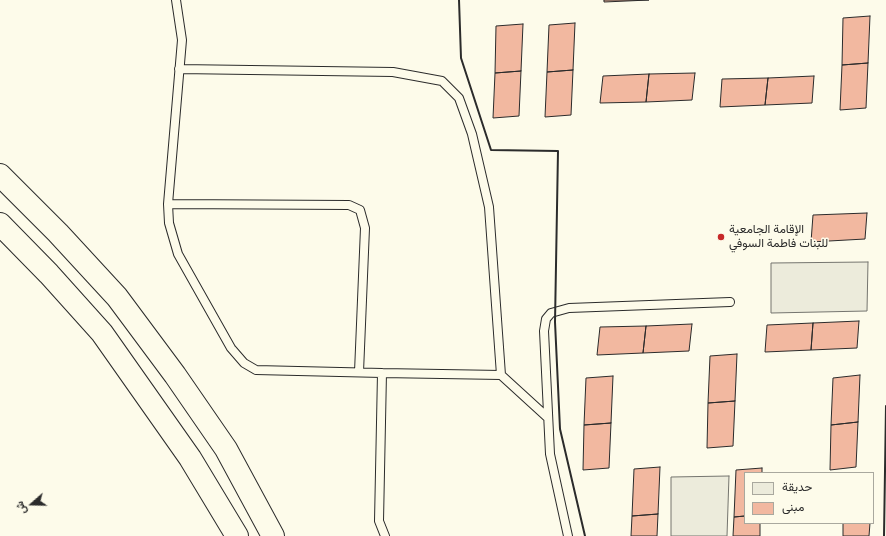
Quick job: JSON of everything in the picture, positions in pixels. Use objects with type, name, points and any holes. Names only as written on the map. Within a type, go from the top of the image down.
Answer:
[{"type":"highway","points":[[0,175],[58,233],[116,297],[175,375],[226,449],[273,536]]},
{"type":"highway","points":[[0,224],[49,274],[102,333],[190,458],[237,536]]},
{"type":"lane","points":[[176,0],[182,40],[168,204],[169,223],[178,254],[231,348],[244,363],[256,370],[501,375],[547,417]]},
{"type":"lane","points":[[179,69],[393,72],[442,81],[459,98],[472,134],[489,207],[501,375]]},
{"type":"lane","points":[[168,204],[349,205],[360,210],[365,228],[359,372]]},
{"type":"lane","points":[[568,536],[550,454],[544,332],[546,319],[552,313],[570,308],[730,302]]},
{"type":"lane","points":[[382,373],[379,521],[385,536]]},
{"type":"green space","points":[[868,262],[867,311],[771,313],[771,263]]},
{"type":"green space","points":[[729,476],[727,536],[671,536],[671,477]]},
{"type":"building","points":[[604,0],[649,0],[604,2]]},
{"type":"building","points":[[870,16],[868,63],[842,65],[843,18]]},
{"type":"building","points":[[575,23],[573,70],[547,72],[549,25]]},
{"type":"building","points":[[523,24],[521,71],[495,73],[496,26]]},
{"type":"building","points":[[868,63],[866,108],[840,110],[842,65]]},
{"type":"building","points":[[573,70],[571,115],[545,117],[547,72]]},
{"type":"building","points":[[521,71],[519,116],[493,118],[495,73]]},
{"type":"building","points":[[695,73],[692,100],[646,102],[649,74]]},
{"type":"building","points":[[649,74],[646,102],[600,103],[603,76]]},
{"type":"building","points":[[814,76],[812,103],[765,105],[768,78]]},
{"type":"building","points":[[768,78],[765,105],[720,107],[722,79]]},
{"type":"building","points":[[867,213],[865,239],[811,242],[813,215]]},
{"type":"building","points":[[859,321],[857,348],[811,350],[813,323]]},
{"type":"building","points":[[813,323],[811,350],[765,352],[767,325]]},
{"type":"building","points":[[692,324],[689,351],[643,353],[646,326]]},
{"type":"building","points":[[646,326],[643,353],[597,355],[600,327]]},
{"type":"building","points":[[737,354],[735,401],[708,403],[710,356]]},
{"type":"building","points":[[860,375],[858,422],[831,425],[833,378]]},
{"type":"building","points":[[613,376],[611,423],[584,425],[586,378]]},
{"type":"building","points":[[735,401],[733,446],[707,448],[708,403]]},
{"type":"building","points":[[858,422],[856,467],[830,470],[831,425]]},
{"type":"building","points":[[611,423],[609,468],[583,470],[584,425]]},
{"type":"building","points":[[660,467],[658,514],[632,516],[634,469]]},
{"type":"building","points":[[762,468],[762,472],[744,472],[744,516],[734,517],[736,470]]},
{"type":"building","points":[[658,514],[657,536],[631,536],[632,516]]},
{"type":"building","points":[[744,516],[744,524],[760,524],[760,536],[733,536],[734,517]]},
{"type":"building","points":[[843,524],[870,524],[869,536],[843,536]]},
{"type":"wall","points":[[459,0],[461,58],[491,150],[558,151],[555,322],[560,429],[585,536]]},
{"type":"wall","points":[[884,536],[886,406]]},
{"type":"place","name":"الإقامة الجامعية للبنات فاطمة السوفي","points":[[721,237]]}]
